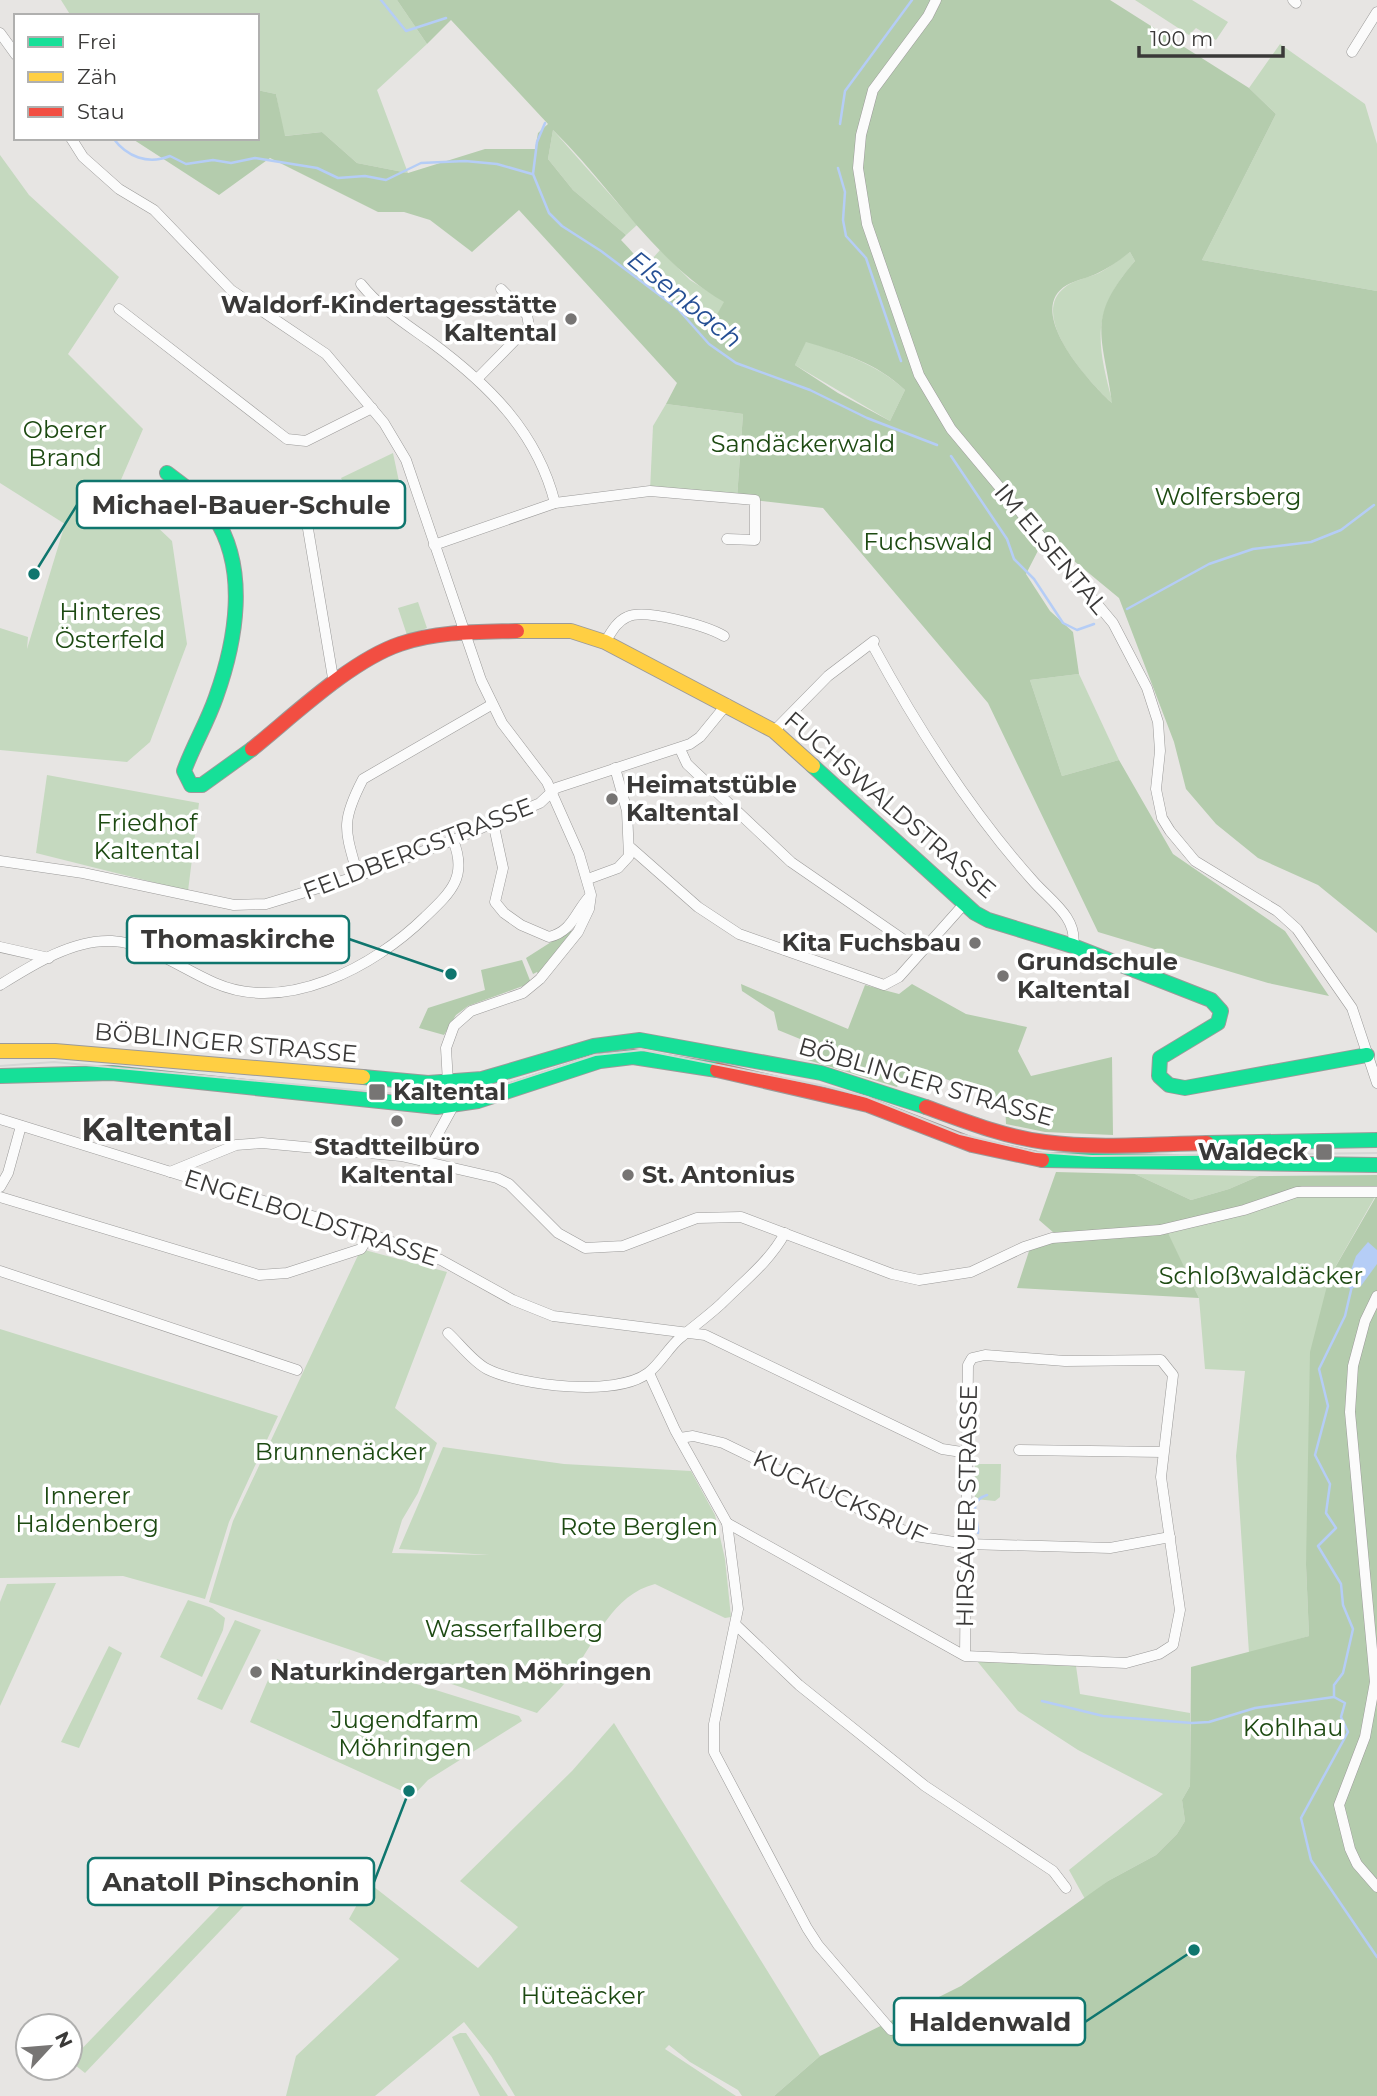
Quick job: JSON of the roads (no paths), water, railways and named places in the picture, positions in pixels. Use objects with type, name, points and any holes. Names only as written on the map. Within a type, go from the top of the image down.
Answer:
[{"type":"main road","name":"FUCHSWALDSTRASSE","points":[[167,472],[187,484],[210,508],[229,543],[236,584],[232,636],[217,695],[184,771],[191,785],[202,785],[225,771],[334,684],[365,662],[399,644],[440,633],[571,631],[605,642],[774,731],[965,903],[988,920],[1073,946],[1218,1006],[1222,1018],[1218,1023],[1160,1058],[1157,1063],[1159,1076],[1169,1085],[1185,1088],[1367,1055]]},
{"type":"main road","name":"BÖBLINGER STRASSE","points":[[0,1051],[55,1051],[402,1082],[448,1083],[469,1082],[506,1073],[594,1046],[640,1040],[821,1073],[882,1091],[971,1124],[1044,1142],[1097,1145],[1377,1140]]},
{"type":"main road","name":"BÖBLINGER STRASSE","points":[[0,1076],[59,1072],[112,1073],[254,1086],[372,1102],[449,1106],[478,1101],[600,1061],[633,1057],[700,1066],[814,1091],[893,1113],[972,1145],[1044,1160],[1377,1165]]},
{"type":"street","name":"IM ELSENTAL","points":[[936,0],[928,16],[873,90],[861,135],[858,168],[867,223],[919,375],[951,429],[1113,623],[1147,688],[1158,722],[1160,751],[1156,789],[1163,818],[1170,831],[1195,861],[1278,912],[1297,929],[1352,1008],[1367,1055]]},
{"type":"street","points":[[1352,52],[1377,12]]},
{"type":"street","points":[[0,33],[14,52]]},
{"type":"street","points":[[72,140],[92,166],[119,189],[153,210],[231,290],[326,354],[373,408],[400,447],[463,632],[491,705],[552,793],[588,879],[591,895],[589,909],[578,932],[540,979],[523,993],[471,1011],[454,1026],[446,1048],[448,1083],[453,1091],[449,1106],[423,1161]]},
{"type":"street","points":[[361,284],[377,302],[477,379],[520,425],[544,466],[555,503]]},
{"type":"street","points":[[477,379],[529,326],[524,311],[501,289]]},
{"type":"street","points":[[119,309],[287,439],[306,441],[373,408]]},
{"type":"street","points":[[434,545],[555,503],[650,491],[755,500],[755,540],[727,539]]},
{"type":"street","points":[[304,505],[334,684]]},
{"type":"street","points":[[605,642],[620,621],[636,614],[706,626],[724,636]]},
{"type":"street","points":[[774,731],[828,676],[873,642],[954,778],[1004,846],[1063,912],[1075,935],[1073,946]]},
{"type":"street","name":"FELDBERGSTRASSE","points":[[0,861],[82,873],[158,891],[249,906],[293,898],[453,840],[540,803],[556,788],[680,749],[700,737],[727,704]]},
{"type":"street","points":[[358,876],[345,831],[352,801],[363,779],[491,705]]},
{"type":"street","points":[[680,749],[687,764],[782,855],[920,951]]},
{"type":"street","points":[[588,879],[618,868],[629,856],[631,848],[627,811],[615,768]]},
{"type":"street","points":[[494,822],[503,868],[495,897],[503,913],[549,937],[572,925],[580,906],[591,895]]},
{"type":"street","points":[[0,985],[50,958],[90,943],[111,941],[132,944],[239,991],[273,995],[309,986],[336,976],[392,944],[438,904],[452,887],[460,869],[453,840]]},
{"type":"street","points":[[631,848],[698,907],[739,934],[884,985],[895,981],[965,903]]},
{"type":"street","points":[[0,947],[50,958]]},
{"type":"street","points":[[1367,1055],[1377,1083]]},
{"type":"street","points":[[449,1106],[469,1082]]},
{"type":"street","points":[[469,1082],[468,1094],[478,1101]]},
{"type":"street","name":"ENGELBOLDSTRASSE","points":[[0,1119],[370,1234],[441,1260],[513,1300],[553,1316],[603,1324],[690,1331],[705,1335],[942,1449],[968,1453]]},
{"type":"street","points":[[0,1187],[8,1173],[21,1126]]},
{"type":"street","points":[[170,1172],[236,1145],[262,1143],[401,1156],[483,1173],[509,1184],[558,1233],[585,1248],[623,1246],[683,1222],[712,1216],[741,1217],[891,1274],[919,1280],[971,1272],[1024,1247],[1052,1238],[1171,1228],[1244,1210],[1297,1192],[1377,1192]]},
{"type":"street","points":[[0,1198],[259,1275],[287,1273],[361,1249],[370,1234]]},
{"type":"street","points":[[448,1333],[485,1369],[547,1384],[606,1385],[649,1373],[776,1250],[785,1233]]},
{"type":"street","points":[[0,1271],[297,1370]]},
{"type":"street","points":[[1377,1296],[1365,1321],[1353,1366],[1350,1412],[1375,1682],[1365,1737],[1339,1804],[1350,1849],[1357,1864],[1377,1887]]},
{"type":"street","name":"HIRSAUER STRASSE","points":[[965,1656],[968,1365],[972,1358],[985,1355],[1065,1361],[1161,1360],[1173,1375],[1163,1452]]},
{"type":"street","points":[[649,1373],[680,1438],[726,1523],[738,1609],[714,1724],[714,1752],[807,1928],[891,2030]]},
{"type":"street","name":"KUCKUCKSRUF","points":[[680,1438],[694,1436],[723,1443],[915,1536],[967,1544],[1110,1548],[1170,1537]]},
{"type":"street","points":[[726,1523],[965,1656],[1107,1664],[1137,1661],[1167,1650],[1175,1637],[1180,1610],[1161,1477],[1163,1452],[1019,1450]]},
{"type":"street","points":[[736,1625],[799,1685],[925,1786],[1053,1871],[1066,1888]]},
{"type":"water","points":[[1368,1242],[1377,1250],[1377,1264],[1361,1286],[1350,1289],[1346,1284],[1356,1256]]},
{"type":"waterway","name":"Elsenbach","points":[[381,0],[406,31],[446,18]]},
{"type":"waterway","points":[[840,124],[845,91],[912,0]]},
{"type":"waterway","name":"Elsenbach","points":[[545,123],[537,142],[533,174],[549,213],[562,226],[601,251],[678,309],[709,344],[736,363],[810,390],[867,418],[937,445]]},
{"type":"waterway","points":[[115,140],[138,158],[154,160],[170,156],[186,164],[213,160],[231,163],[255,158],[317,168],[338,178],[365,176],[386,180],[421,163],[465,161],[497,164],[532,174]]},
{"type":"waterway","points":[[838,168],[845,192],[843,220],[846,236],[866,258],[901,361]]},
{"type":"waterway","name":"Elsenbach","points":[[951,456],[1007,539],[1014,559],[1034,579],[1063,623],[1077,630],[1094,624]]},
{"type":"waterway","points":[[1127,609],[1209,564],[1253,549],[1311,542],[1341,530],[1374,505]]},
{"type":"waterway","points":[[1352,1286],[1345,1316],[1319,1369],[1328,1406],[1315,1455],[1330,1484],[1326,1513],[1336,1528],[1318,1546],[1341,1584],[1343,1605],[1353,1629],[1343,1673],[1334,1685],[1334,1697],[1345,1703],[1341,1717],[1348,1732],[1301,1818],[1311,1860],[1377,1957]]},
{"type":"waterway","points":[[978,1533],[975,1506],[987,1495]]},
{"type":"waterway","points":[[1042,1701],[1103,1716],[1192,1723],[1209,1722],[1255,1708],[1334,1697]]},
{"type":"tram line","points":[[0,1066],[54,1062],[431,1097],[488,1090],[595,1055],[643,1050],[825,1086],[867,1097],[960,1134],[1036,1152],[1092,1156],[1377,1153]]},
{"type":"place","name":"Waldorf-Kindertagesstätte Kaltental","points":[[571,319]]},
{"type":"place","name":"Michael-Bauer-Schule","points":[[34,574]]},
{"type":"place","name":"Heimatstüble Kaltental","points":[[612,799]]},
{"type":"place","name":"Kita Fuchsbau","points":[[975,943]]},
{"type":"place","name":"Thomaskirche","points":[[451,974]]},
{"type":"place","name":"Grundschule Kaltental","points":[[1003,976]]},
{"type":"place","name":"Kaltental","points":[[377,1092]]},
{"type":"place","name":"Stadtteilbüro Kaltental","points":[[397,1121]]},
{"type":"place","name":"Waldeck","points":[[1324,1152]]},
{"type":"place","name":"St. Antonius","points":[[628,1175]]},
{"type":"place","name":"Naturkindergarten Möhringen","points":[[256,1672]]},
{"type":"place","name":"Anatoll Pinschonin","points":[[409,1791]]},
{"type":"place","name":"Haldenwald","points":[[1194,1950]]},
{"type":"district","name":"Kaltental","points":[[157,1130]]},
{"type":"park label","name":"Oberer Brand","points":[[65,444]]},
{"type":"park label","name":"Sandäckerwald","points":[[803,444]]},
{"type":"park label","name":"Wolfersberg","points":[[1228,497]]},
{"type":"park label","name":"Fuchswald","points":[[928,542]]},
{"type":"park label","name":"Hinteres Österfeld","points":[[110,626]]},
{"type":"park label","name":"Friedhof Kaltental","points":[[147,837]]},
{"type":"park label","name":"Schloßwaldäcker","points":[[1261,1276]]},
{"type":"park label","name":"Brunnenäcker","points":[[341,1452]]},
{"type":"park label","name":"Innerer Haldenberg","points":[[87,1510]]},
{"type":"park label","name":"Rote Berglen","points":[[639,1527]]},
{"type":"park label","name":"Wasserfallberg","points":[[514,1629]]},
{"type":"park label","name":"Kohlhau","points":[[1293,1728]]},
{"type":"park label","name":"Jugendfarm Möhringen","points":[[405,1734]]},
{"type":"park label","name":"Hüteäcker","points":[[583,1996]]}]
